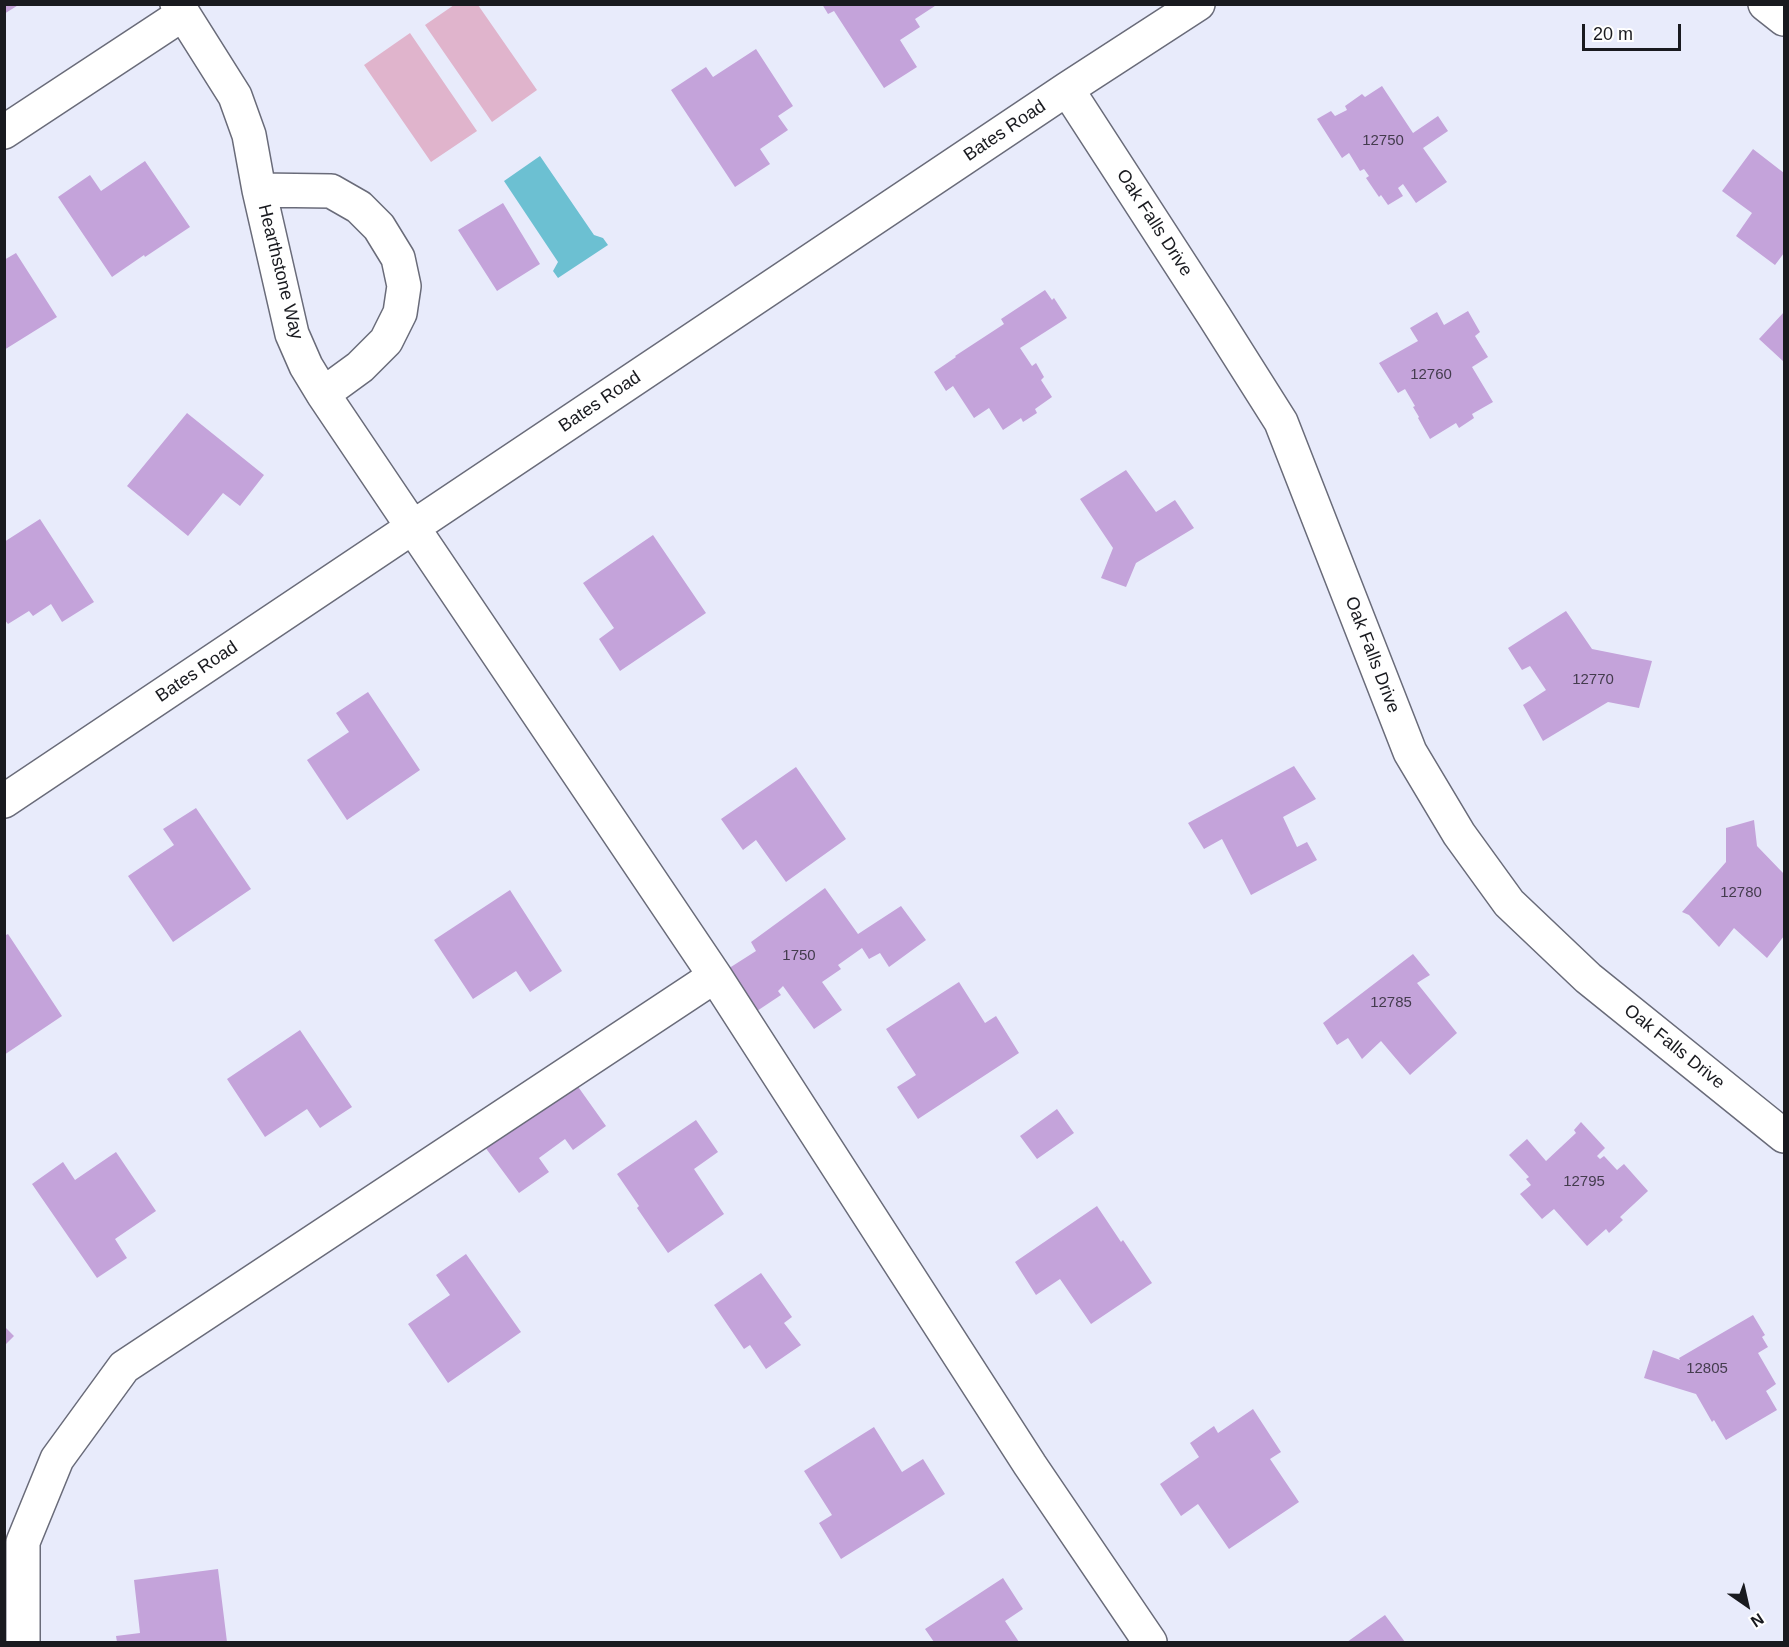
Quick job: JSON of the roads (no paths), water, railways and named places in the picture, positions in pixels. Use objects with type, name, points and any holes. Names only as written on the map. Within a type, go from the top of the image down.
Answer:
[{"type":"street","name":"Bates Road","points":[[4,801],[1198,4]]},
{"type":"street","points":[[1765,4],[1785,19]]},
{"type":"street","points":[[4,132],[180,9]]},
{"type":"street","name":"Hearthstone Way","points":[[180,9],[235,96],[249,135],[259,190],[292,334],[306,366],[715,976],[1030,1465],[1150,1642]]},
{"type":"street","name":"Oak Falls Drive","points":[[1068,89],[1281,422],[1410,752],[1459,834],[1509,903],[1588,978],[1785,1136]]},
{"type":"street","points":[[259,190],[331,191],[359,207],[379,226],[398,258],[404,286],[399,313],[386,341],[360,367],[323,394]]},
{"type":"street","points":[[23,1642],[23,1542],[57,1459],[124,1367],[715,976]]},
{"type":"water","points":[[540,156],[594,235],[603,238],[608,245],[558,278],[553,271],[558,262],[504,181]]}]
